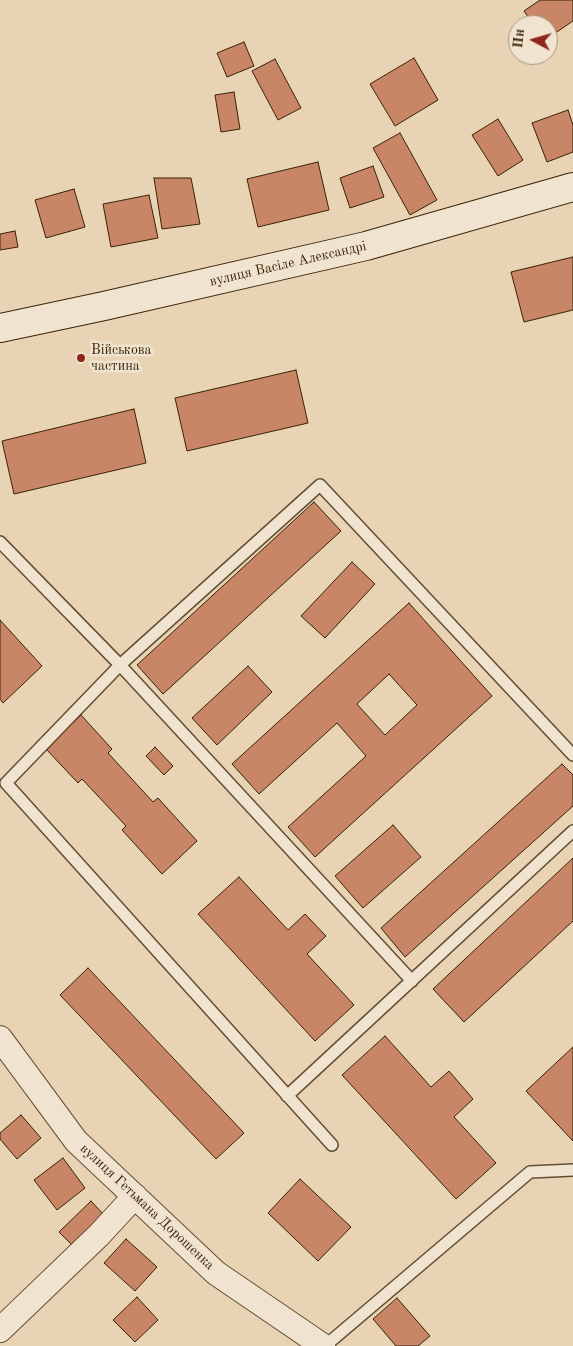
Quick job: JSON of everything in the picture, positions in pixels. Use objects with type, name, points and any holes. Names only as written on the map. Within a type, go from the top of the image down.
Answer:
[{"type":"main road","name":"вулиця Васіле Александрі","points":[[0,328],[366,246],[573,187]]},
{"type":"street","name":"вулиця Гетьмана Дорошенка","points":[[0,1038],[76,1141],[216,1272],[324,1346]]},
{"type":"street","points":[[0,1330],[100,1235],[135,1196]]},
{"type":"lane","points":[[332,1145],[6,782],[120,665],[320,485],[573,755]]},
{"type":"lane","points":[[0,542],[120,665],[412,981]]},
{"type":"lane","points":[[288,1096],[573,831]]},
{"type":"lane","points":[[324,1346],[530,1172],[573,1170]]},
{"type":"building","points":[[540,0],[573,0],[573,21],[558,31],[558,15],[527,15],[524,11]]},
{"type":"building","points":[[244,42],[254,66],[227,77],[217,53]]},
{"type":"building","points":[[414,58],[438,100],[395,126],[370,84]]},
{"type":"building","points":[[275,59],[301,108],[278,120],[252,71]]},
{"type":"building","points":[[234,92],[240,129],[221,132],[215,95]]},
{"type":"building","points":[[568,110],[573,125],[573,152],[547,162],[532,123]]},
{"type":"building","points":[[498,119],[523,160],[498,176],[472,135]]},
{"type":"building","points":[[400,133],[437,200],[410,215],[373,148]]},
{"type":"building","points":[[318,162],[329,210],[258,227],[247,179]]},
{"type":"building","points":[[373,166],[384,197],[350,208],[340,178]]},
{"type":"building","points":[[154,178],[191,178],[200,224],[162,229]]},
{"type":"building","points":[[74,189],[85,227],[46,238],[35,200]]},
{"type":"building","points":[[149,195],[158,238],[111,247],[103,204]]},
{"type":"building","points":[[15,231],[18,247],[0,250],[0,234]]},
{"type":"building","points":[[573,257],[573,310],[524,322],[511,272]]},
{"type":"building","points":[[296,370],[308,423],[187,451],[175,398]]},
{"type":"building","points":[[134,409],[146,463],[14,494],[2,441]]},
{"type":"building","points":[[314,502],[341,531],[163,694],[137,665]]},
{"type":"building","points":[[352,562],[375,584],[325,638],[301,616]]},
{"type":"building","points":[[409,603],[492,696],[315,857],[288,827],[366,756],[337,723],[259,794],[232,764]],"holes":[[[389,674],[417,705],[385,735],[357,704]]]},
{"type":"building","points":[[0,620],[42,666],[3,703],[0,699]]},
{"type":"building","points":[[248,666],[272,692],[217,745],[192,718]]},
{"type":"building","points":[[81,715],[112,749],[108,753],[153,802],[158,798],[197,841],[162,874],[122,830],[126,826],[82,779],[78,783],[46,749]]},
{"type":"building","points":[[155,747],[173,766],[164,775],[146,756]]},
{"type":"building","points":[[562,764],[573,775],[573,806],[405,957],[381,928]]},
{"type":"building","points":[[393,825],[421,857],[363,908],[335,876]]},
{"type":"building","points":[[573,858],[573,921],[464,1022],[433,989]]},
{"type":"building","points":[[239,877],[288,930],[305,914],[326,936],[307,954],[354,1005],[315,1041],[198,914]]},
{"type":"building","points":[[88,968],[244,1133],[216,1159],[60,995]]},
{"type":"building","points":[[385,1036],[431,1087],[449,1071],[473,1099],[454,1117],[496,1163],[456,1199],[342,1075]]},
{"type":"building","points":[[573,1047],[573,1141],[526,1091]]},
{"type":"building","points":[[21,1115],[41,1138],[17,1159],[0,1139],[0,1133]]},
{"type":"building","points":[[63,1158],[85,1188],[57,1210],[34,1180]]},
{"type":"building","points":[[300,1179],[351,1227],[318,1261],[268,1213]]},
{"type":"building","points":[[91,1201],[104,1215],[72,1245],[59,1232]]},
{"type":"building","points":[[126,1239],[157,1267],[135,1291],[104,1263]]},
{"type":"building","points":[[137,1297],[158,1320],[135,1342],[113,1320]]},
{"type":"building","points":[[397,1298],[430,1336],[418,1346],[396,1346],[373,1319]]},
{"type":"place","name":"Військова частина","points":[[81,358]]}]
